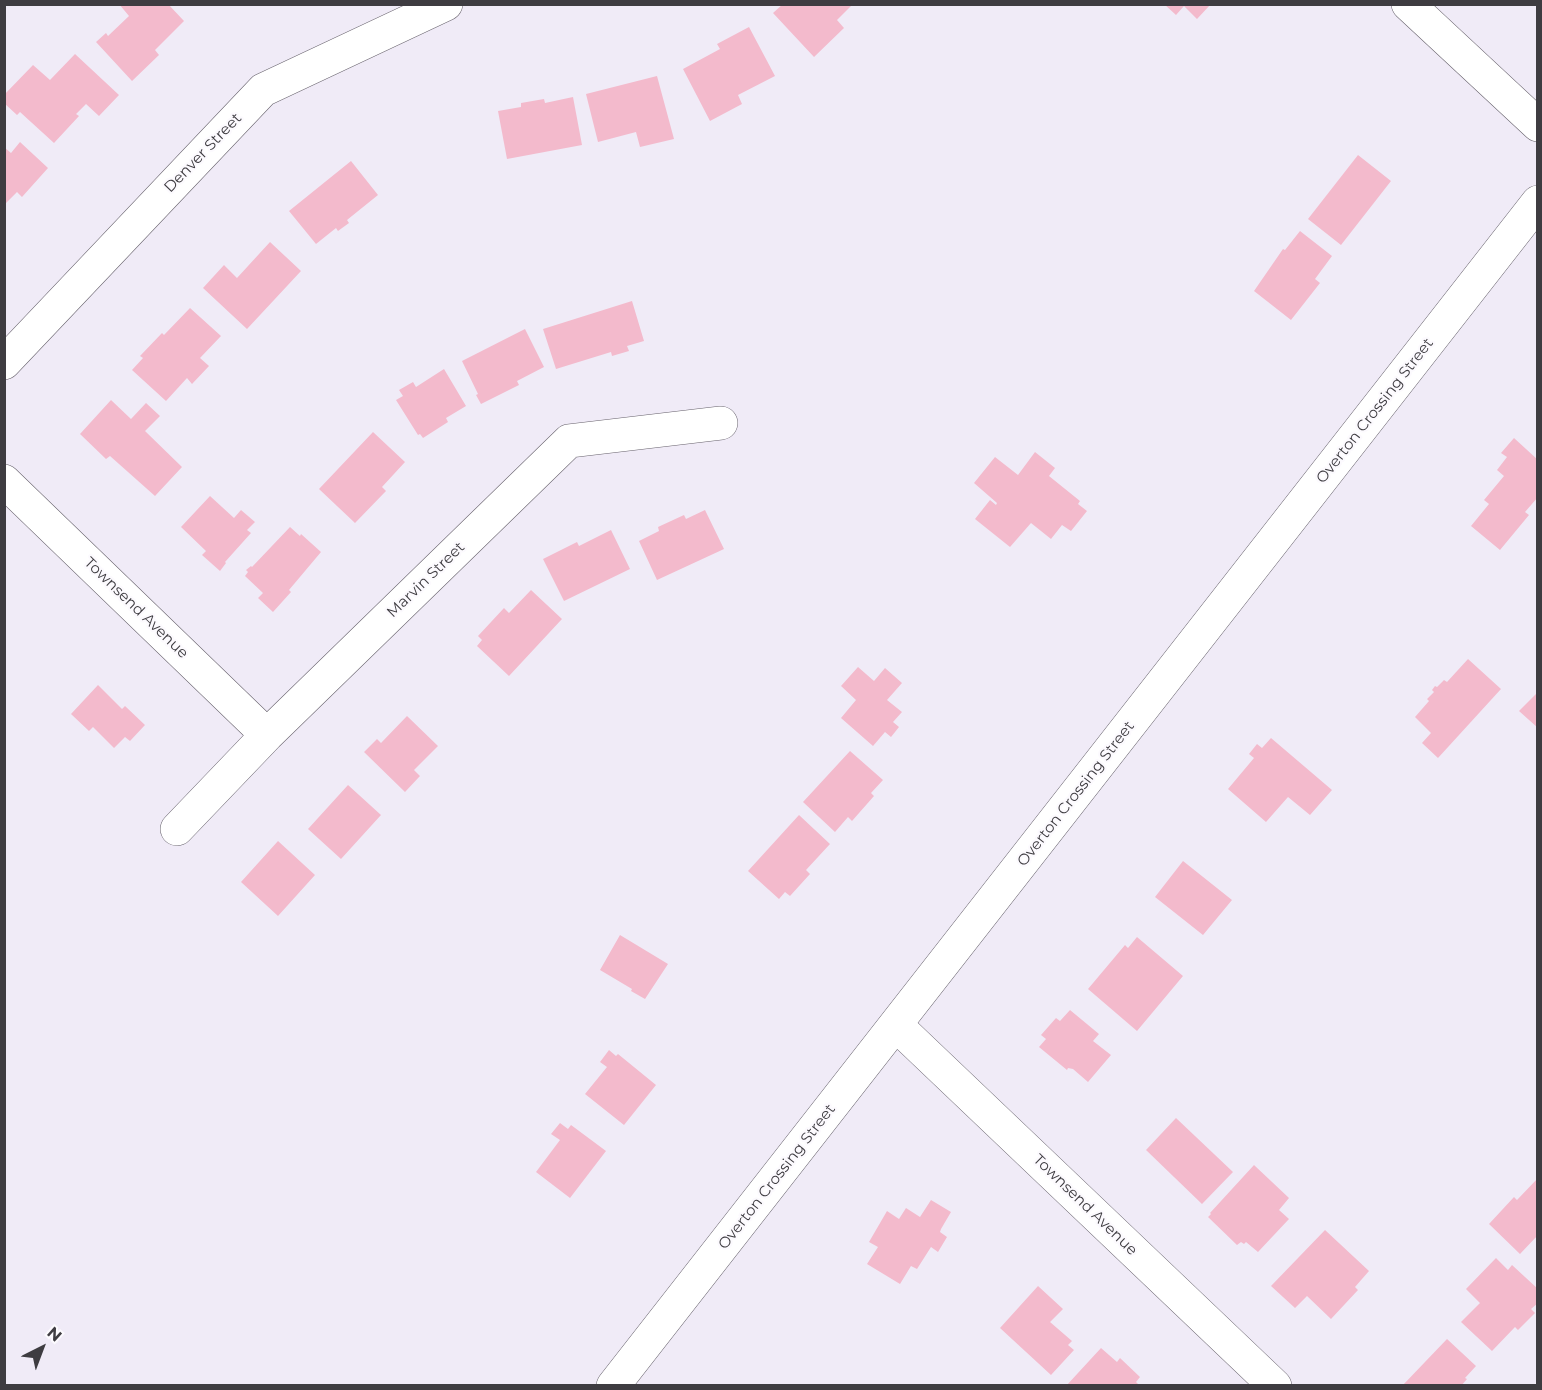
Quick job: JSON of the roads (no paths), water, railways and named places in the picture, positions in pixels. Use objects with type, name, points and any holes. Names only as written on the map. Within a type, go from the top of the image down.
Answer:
[{"type":"street","name":"Denver Street","points":[[4,363],[263,90],[446,4]]},
{"type":"street","points":[[1408,4],[1538,125]]},
{"type":"street","name":"Overton Crossing Street","points":[[613,1386],[1538,202]]},
{"type":"street","name":"Marvin Street","points":[[177,829],[267,735],[569,441],[721,423]]},
{"type":"street","name":"Townsend Avenue","points":[[4,481],[267,735]]},
{"type":"street","name":"Townsend Avenue","points":[[896,1025],[1275,1386]]}]
